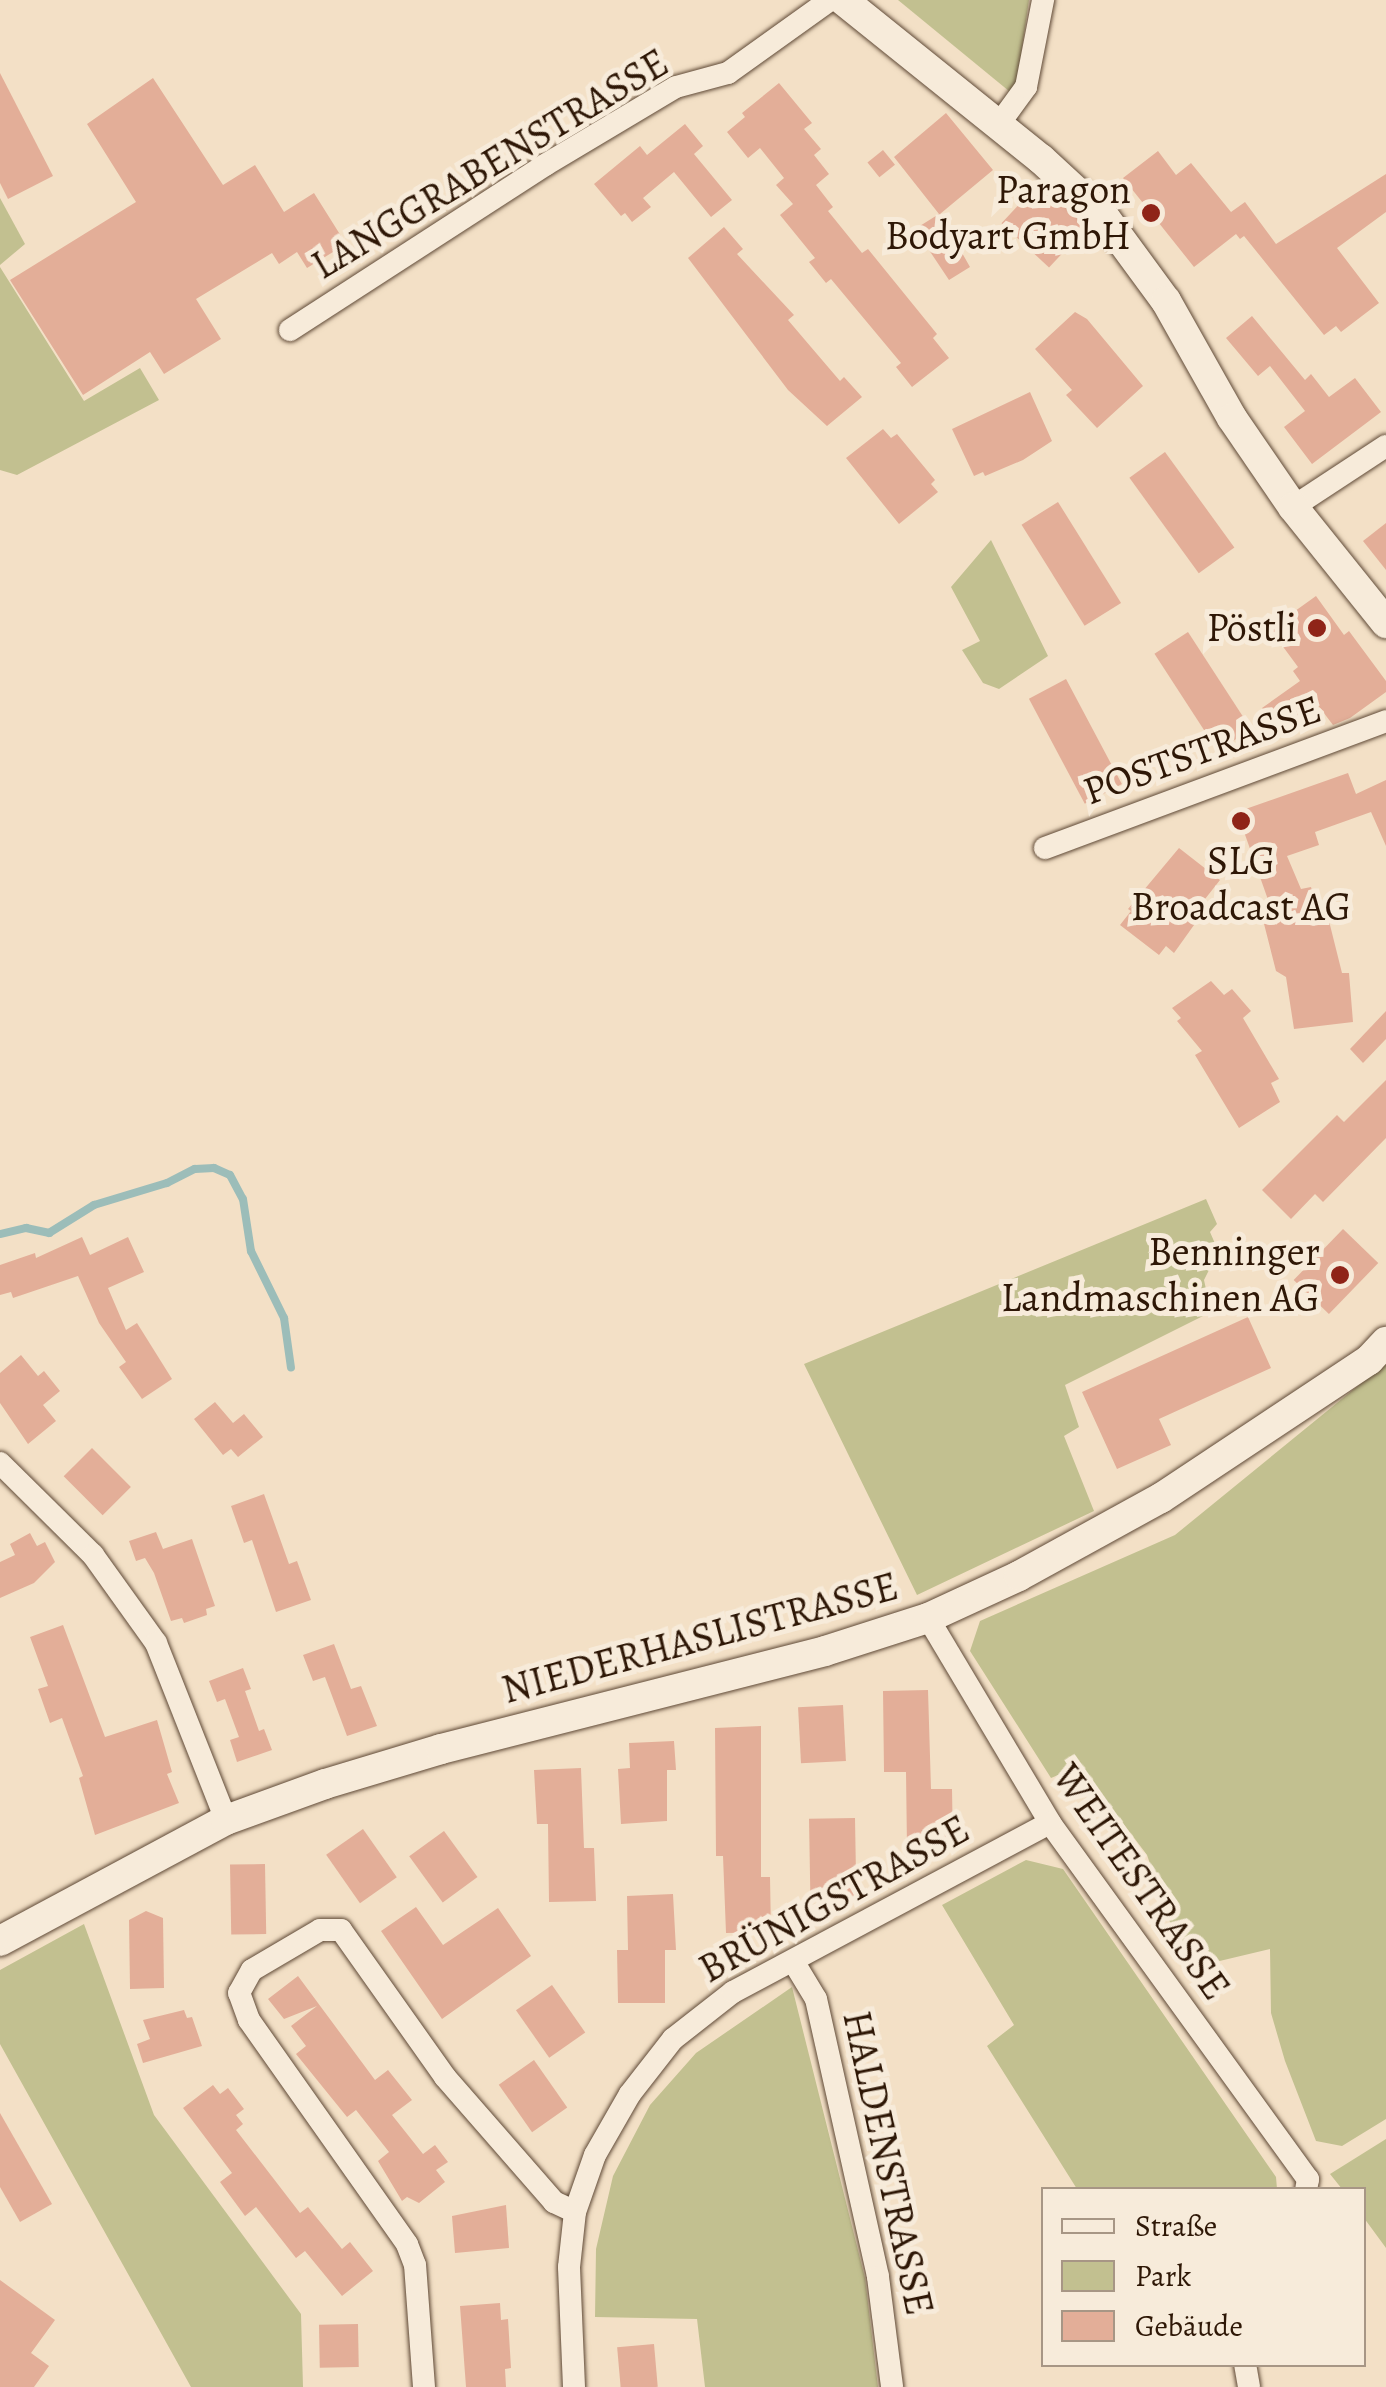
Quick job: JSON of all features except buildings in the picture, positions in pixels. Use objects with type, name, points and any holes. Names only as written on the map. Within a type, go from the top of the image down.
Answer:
[{"type":"street","name":"LANGGRABENSTRASSE","points":[[290,330],[546,165],[676,87],[728,73],[830,0]]},
{"type":"street","points":[[843,0],[1080,194],[1130,248],[1166,301],[1232,418],[1292,507],[1386,623]]},
{"type":"street","points":[[998,124],[1018,104],[1026,87],[1042,0]]},
{"type":"street","points":[[1292,507],[1386,446]]},
{"type":"street","name":"POSTSTRASSE","points":[[1044,848],[1386,722]]},
{"type":"street","name":"NIEDERHASLISTRASSE","points":[[0,1942],[226,1820],[325,1784],[442,1749],[825,1651],[928,1618],[1020,1576],[1161,1498],[1368,1360],[1386,1342]]},
{"type":"street","points":[[0,1463],[93,1555],[156,1642],[226,1820]]},
{"type":"street","name":"WEITESTRASSE","points":[[928,1618],[1050,1822],[1307,2184]]},
{"type":"street","name":"BRÜNIGSTRASSE","points":[[574,2387],[569,2267],[575,2212],[604,2139],[630,2094],[673,2038],[733,1992],[1050,1822]]},
{"type":"street","points":[[424,2387],[415,2266],[407,2244],[249,2020],[239,1993],[252,1970],[320,1930],[341,1930],[434,2065],[554,2202],[575,2212]]},
{"type":"street","name":"HALDENSTRASSE","points":[[792,1960],[816,1999],[878,2277],[892,2387]]},
{"type":"green space","points":[[898,0],[1029,0],[1015,96]]},
{"type":"green space","points":[[0,198],[25,244],[0,265]]},
{"type":"green space","points":[[0,267],[84,401],[140,368],[159,400],[17,475],[0,470]]},
{"type":"green space","points":[[991,540],[1048,656],[999,689],[983,683],[962,650],[980,641],[951,587]]},
{"type":"green space","points":[[1206,1199],[1217,1224],[1210,1232],[1223,1262],[1209,1270],[1204,1280],[1211,1312],[1065,1385],[1079,1427],[1064,1436],[1094,1511],[917,1595],[804,1364]]},
{"type":"green space","points":[[1386,1363],[1386,2119],[1342,2146],[1316,2141],[1285,2061],[1271,2013],[1270,1949],[1186,1969],[1147,1855],[1080,1766],[1051,1778],[970,1651],[980,1621],[1175,1535]]},
{"type":"green space","points":[[1026,1860],[1063,1869],[1276,2177],[1277,2187],[1076,2187],[987,2046],[1014,2025],[942,1905]]},
{"type":"green space","points":[[84,1924],[154,2115],[301,2314],[303,2387],[191,2387],[0,2044],[0,1970]]},
{"type":"green space","points":[[792,1987],[865,2278],[878,2387],[705,2387],[697,2319],[595,2317],[596,2249],[613,2176],[650,2105],[696,2053]]},
{"type":"green space","points":[[1386,2139],[1386,2248],[1366,2221],[1366,2187],[1340,2187],[1330,2174]]},
{"type":"waterway","points":[[0,1234],[26,1228],[49,1233],[94,1205],[167,1183],[195,1169],[214,1168],[230,1175],[243,1199],[251,1251],[284,1318],[291,1368]]},
{"type":"place","name":"Paragon Bodyart GmbH","points":[[1151,213]]},
{"type":"place","name":"Pöstli","points":[[1317,628]]},
{"type":"place","name":"SLG Broadcast AG","points":[[1241,821]]},
{"type":"place","name":"Benninger Landmaschinen AG","points":[[1340,1275]]}]
